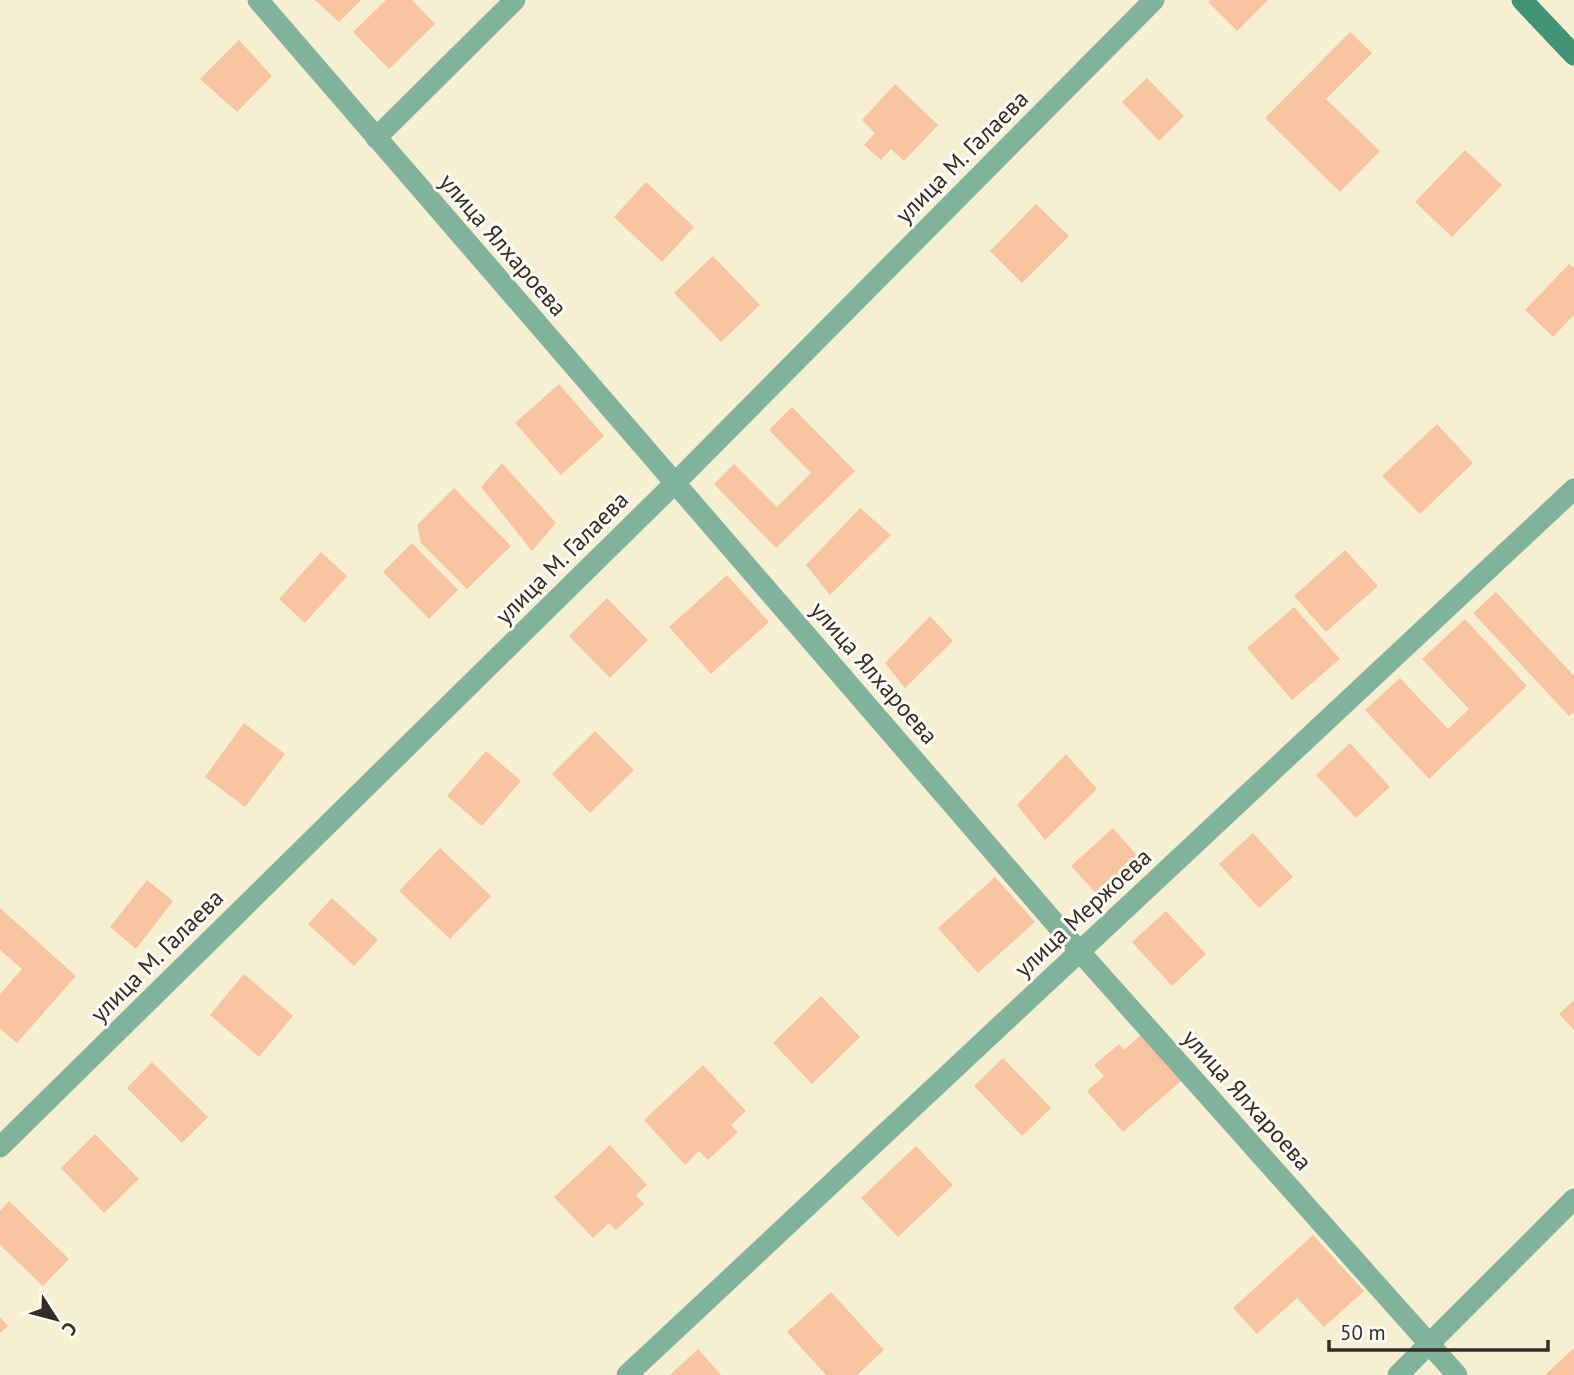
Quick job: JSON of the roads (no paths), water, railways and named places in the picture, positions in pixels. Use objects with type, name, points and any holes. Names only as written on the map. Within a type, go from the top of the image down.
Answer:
[{"type":"street","name":"улица Ялхароева","points":[[258,0],[1080,952],[1457,1375]]},
{"type":"street","points":[[376,138],[515,0]]},
{"type":"street","name":"улица М. Галаева","points":[[0,1147],[675,483],[1154,0]]},
{"type":"street","points":[[1522,0],[1574,55]]},
{"type":"street","name":"улица Мержоева","points":[[627,1375],[1574,489]]},
{"type":"street","points":[[1398,1375],[1574,1199]]}]
